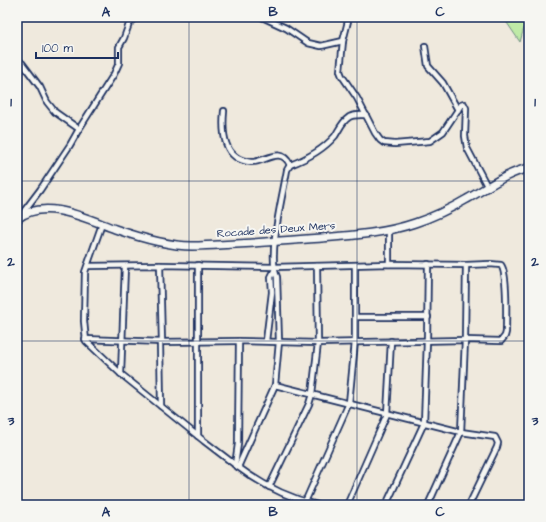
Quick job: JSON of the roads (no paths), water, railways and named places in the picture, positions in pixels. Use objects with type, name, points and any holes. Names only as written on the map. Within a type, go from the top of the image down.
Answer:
[{"type":"highway","name":"Rocade des Deux Mers","points":[[18,218],[31,212],[54,210],[72,213],[102,224],[162,242],[190,246],[365,234],[414,224],[448,210],[487,186],[511,174],[529,168]]},
{"type":"street","points":[[18,218],[40,190],[70,146],[79,129],[118,68],[119,47],[129,24],[137,17]]},
{"type":"street","points":[[262,17],[286,28],[308,43],[321,46],[344,41]]},
{"type":"street","points":[[349,17],[340,65],[342,76],[357,98],[375,133],[384,143],[395,144],[430,141],[443,132],[461,105],[464,104],[466,108],[465,136],[467,148],[487,186]]},
{"type":"street","points":[[425,46],[428,66],[443,83],[458,110]]},
{"type":"street","points":[[17,59],[22,63],[40,87],[47,102],[55,112],[79,129]]},
{"type":"street","points":[[224,111],[222,126],[226,144],[237,157],[252,162],[270,156],[280,156],[288,161],[290,165]]},
{"type":"street","points":[[266,341],[272,292],[271,277],[274,269],[274,241],[287,170],[290,165],[316,152],[334,137],[348,117],[354,115],[366,115]]},
{"type":"street","points":[[102,224],[85,272],[85,339],[87,344],[121,374],[237,466],[269,487],[305,502],[318,505]]},
{"type":"street","points":[[389,230],[390,264]]},
{"type":"street","points":[[85,339],[161,342],[266,341],[318,343],[465,340],[501,341],[506,336],[506,280],[504,268],[490,264],[390,264],[274,269],[198,265],[88,266]]},
{"type":"street","points":[[386,505],[424,423],[428,341],[428,264]]},
{"type":"street","points":[[160,265],[161,406]]},
{"type":"street","points":[[198,265],[198,436]]},
{"type":"street","points":[[428,505],[461,432],[465,340],[466,265]]},
{"type":"street","points":[[121,374],[125,266]]},
{"type":"street","points":[[269,487],[309,404],[312,394],[318,343],[317,266]]},
{"type":"street","points":[[305,502],[349,403],[354,342],[355,266]]},
{"type":"street","points":[[237,466],[275,385],[279,342],[277,277],[274,269]]},
{"type":"street","points":[[355,317],[428,317]]},
{"type":"street","points":[[237,466],[239,341]]},
{"type":"street","points":[[347,505],[387,414],[391,341]]},
{"type":"street","points":[[275,385],[461,432],[491,436],[496,439],[498,443],[485,474],[469,505]]}]
